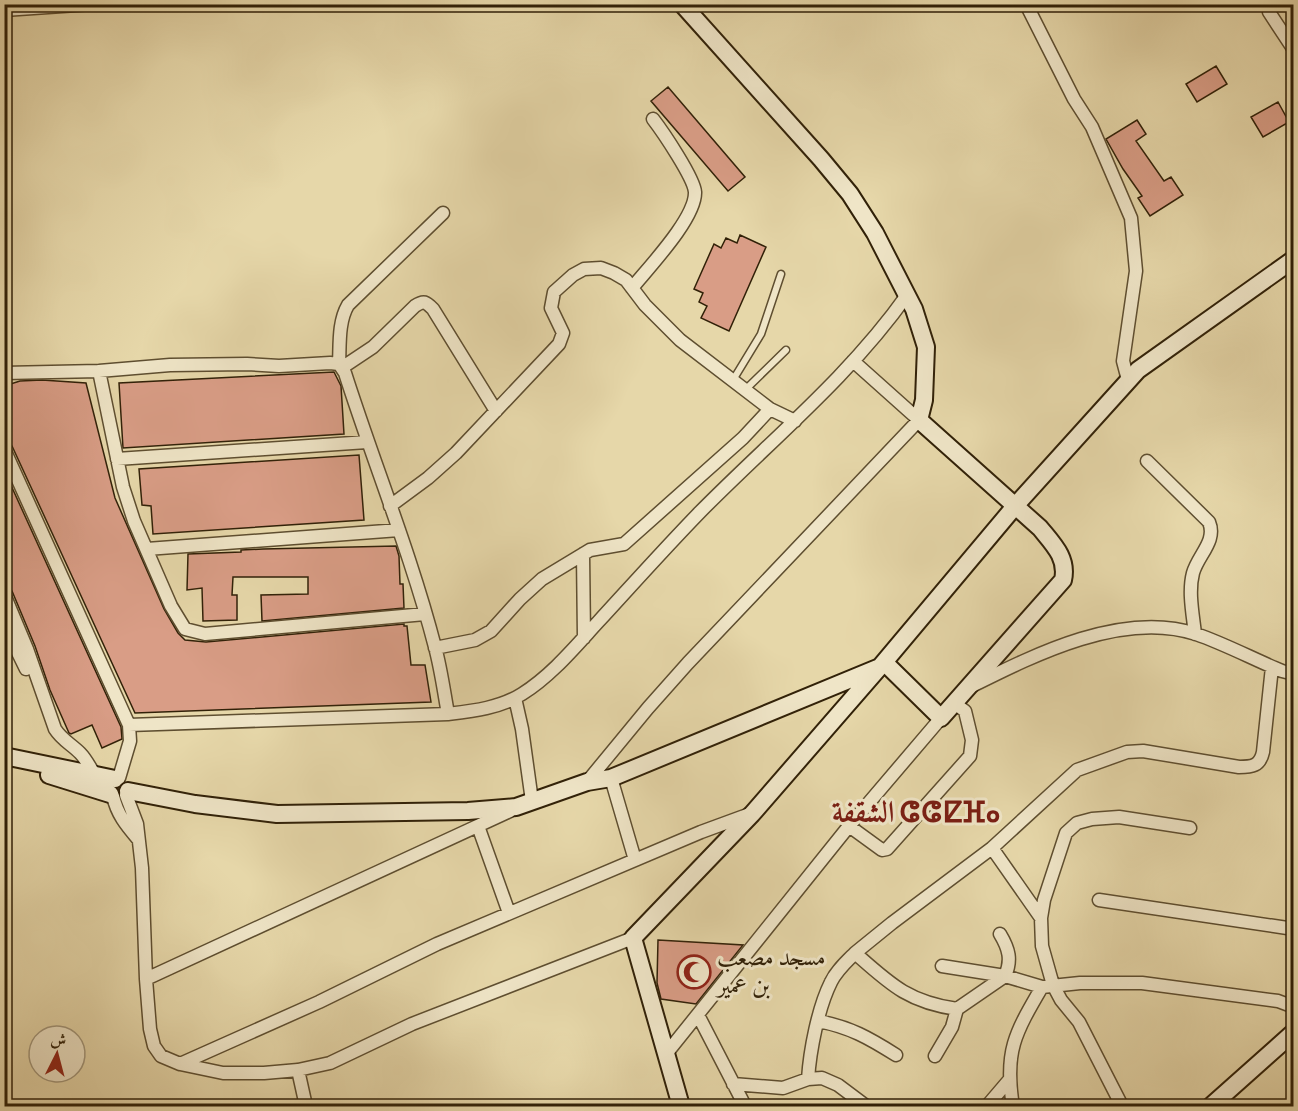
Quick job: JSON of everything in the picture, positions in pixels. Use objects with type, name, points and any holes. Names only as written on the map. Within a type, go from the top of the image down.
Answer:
[{"type":"main road","points":[[682,4],[814,151],[850,194],[875,233],[921,326],[926,347],[924,400],[919,420],[1040,528],[1056,546],[1064,564],[1064,580],[941,718],[882,665]]},
{"type":"main road","points":[[681,1107],[633,938],[752,814],[882,665],[1016,505],[1137,370],[1293,259]]},
{"type":"main road","points":[[4,765],[195,804],[277,814],[468,811],[516,807],[586,782],[611,778],[882,665]]},
{"type":"main road","points":[[4,756],[94,774],[118,789]]},
{"type":"main road","points":[[1216,1105],[1293,1032]]},
{"type":"street","points":[[4,10],[92,4]]},
{"type":"street","points":[[1026,4],[1074,99],[1092,127],[1131,218],[1136,271],[1122,361],[1128,380]]},
{"type":"street","points":[[1270,4],[1269,12],[1293,50]]},
{"type":"street","points":[[632,288],[667,246],[692,209],[695,190],[673,147],[654,119]]},
{"type":"street","points":[[443,213],[348,305],[342,322],[341,366],[399,530],[425,614],[435,648],[448,714]]},
{"type":"street","points":[[390,506],[428,478],[456,453],[562,340],[563,333],[551,308],[552,298],[554,292],[573,275],[584,269],[601,268],[626,280],[645,305],[680,340],[770,409],[795,421]]},
{"type":"street","points":[[129,725],[448,714],[477,711],[515,698],[537,682],[584,638],[700,512],[795,421],[853,361],[893,315],[907,295]]},
{"type":"street","points":[[4,373],[99,371],[170,365],[279,366],[319,363],[341,366],[373,347],[422,301],[433,309],[496,411]]},
{"type":"street","points":[[586,782],[688,663],[919,420],[853,361]]},
{"type":"street","points":[[99,371],[117,459],[134,521],[185,629],[205,634],[425,614]]},
{"type":"street","points":[[435,648],[475,640],[491,631],[532,587],[583,554],[597,548],[624,544],[742,438],[770,409]]},
{"type":"street","points":[[117,459],[367,442]]},
{"type":"street","points":[[4,449],[129,725],[130,741],[118,789],[137,824],[142,868],[150,1029],[154,1046],[161,1056],[180,1064],[223,1072],[264,1073],[298,1070],[330,1063],[412,1024],[633,938]]},
{"type":"street","points":[[1147,460],[1209,522],[1212,530],[1211,538],[1200,554],[1192,574],[1191,593],[1195,634]]},
{"type":"street","points":[[147,549],[399,530]]},
{"type":"street","points":[[583,554],[584,638]]},
{"type":"street","points":[[4,594],[27,649],[54,729],[61,739],[78,751],[94,774]]},
{"type":"street","points":[[4,624],[27,671],[40,690]]},
{"type":"street","points":[[966,689],[1034,657],[1107,633],[1143,627],[1195,634],[1293,674]]},
{"type":"street","points":[[808,1079],[818,1021],[831,982],[841,968],[855,953],[901,916],[992,848],[1077,771],[1106,758],[1126,752],[1143,751],[1239,767],[1253,767],[1258,764],[1263,752],[1272,667]]},
{"type":"street","points":[[515,698],[522,729],[532,801]]},
{"type":"street","points":[[849,826],[882,850],[887,849],[970,756],[972,740],[965,711],[954,703]]},
{"type":"street","points":[[666,1054],[849,826],[941,718]]},
{"type":"street","points":[[611,778],[635,860]]},
{"type":"street","points":[[146,979],[516,807]]},
{"type":"street","points":[[180,1064],[338,993],[436,944],[701,832],[752,814]]},
{"type":"street","points":[[1122,1107],[1078,1022],[1047,986],[1041,918],[1044,900],[1066,833],[1077,823],[1092,819],[1119,818],[1190,828]]},
{"type":"street","points":[[478,826],[509,913]]},
{"type":"street","points":[[992,848],[1041,918]]},
{"type":"street","points":[[1099,900],[1293,929]]},
{"type":"street","points":[[935,1056],[952,1027],[957,1009],[1005,976],[1010,956],[1000,934]]},
{"type":"street","points":[[855,953],[887,981],[915,999],[938,1007],[957,1009]]},
{"type":"street","points":[[942,966],[1005,976],[1047,986],[1142,983],[1278,1001],[1293,1007]]},
{"type":"street","points":[[1013,1107],[1010,1078],[1011,1053],[1015,1036],[1047,986]]},
{"type":"street","points":[[698,1015],[745,1107]]},
{"type":"street","points":[[818,1021],[843,1026],[860,1033],[896,1055]]},
{"type":"street","points":[[298,1070],[306,1107]]},
{"type":"street","points":[[733,1084],[783,1088],[808,1079],[822,1078],[838,1085],[866,1107]]},
{"type":"street","points":[[987,1107],[1010,1078]]},
{"type":"lane","points":[[733,380],[761,334],[782,274]]},
{"type":"lane","points":[[745,390],[786,350]]},
{"type":"building","points":[[1216,66],[1227,84],[1197,102],[1186,84]]},
{"type":"building","points":[[668,87],[745,177],[728,191],[651,101]]},
{"type":"building","points":[[1278,102],[1289,122],[1263,137],[1251,117]]},
{"type":"building","points":[[1137,120],[1146,134],[1136,141],[1164,181],[1171,177],[1183,195],[1150,216],[1138,198],[1142,196],[1106,139]]},
{"type":"building","points":[[740,235],[766,247],[729,331],[701,318],[707,306],[699,302],[703,293],[694,289],[714,244],[721,248],[726,238],[737,243]]},
{"type":"building","points":[[334,372],[341,386],[344,434],[123,448],[119,383]]},
{"type":"building","points":[[20,381],[86,383],[115,498],[164,609],[178,633],[185,640],[206,642],[404,624],[407,626],[411,665],[425,665],[431,702],[135,713],[12,446],[4,441],[4,386]]},
{"type":"building","points":[[359,455],[364,520],[153,534],[151,506],[142,505],[139,469]]},
{"type":"building","points":[[4,470],[121,727],[122,739],[102,748],[92,725],[69,733],[12,591],[4,586]]},
{"type":"building","points":[[396,546],[399,556],[400,584],[403,584],[404,608],[262,621],[261,595],[308,594],[308,577],[233,577],[232,595],[237,595],[237,620],[203,621],[202,588],[187,590],[188,554],[263,549]]},
{"type":"building","name":"مسجد مصعب بن عمير","points":[[658,940],[743,945],[696,1004],[661,999],[657,983]]},
{"type":"place","name":"مسجد مصعب بن عمير","points":[[694,972]]},
{"type":"district","name":"الشقفة ⵛⵛⵇⴼⴰ","points":[[916,813]]}]
